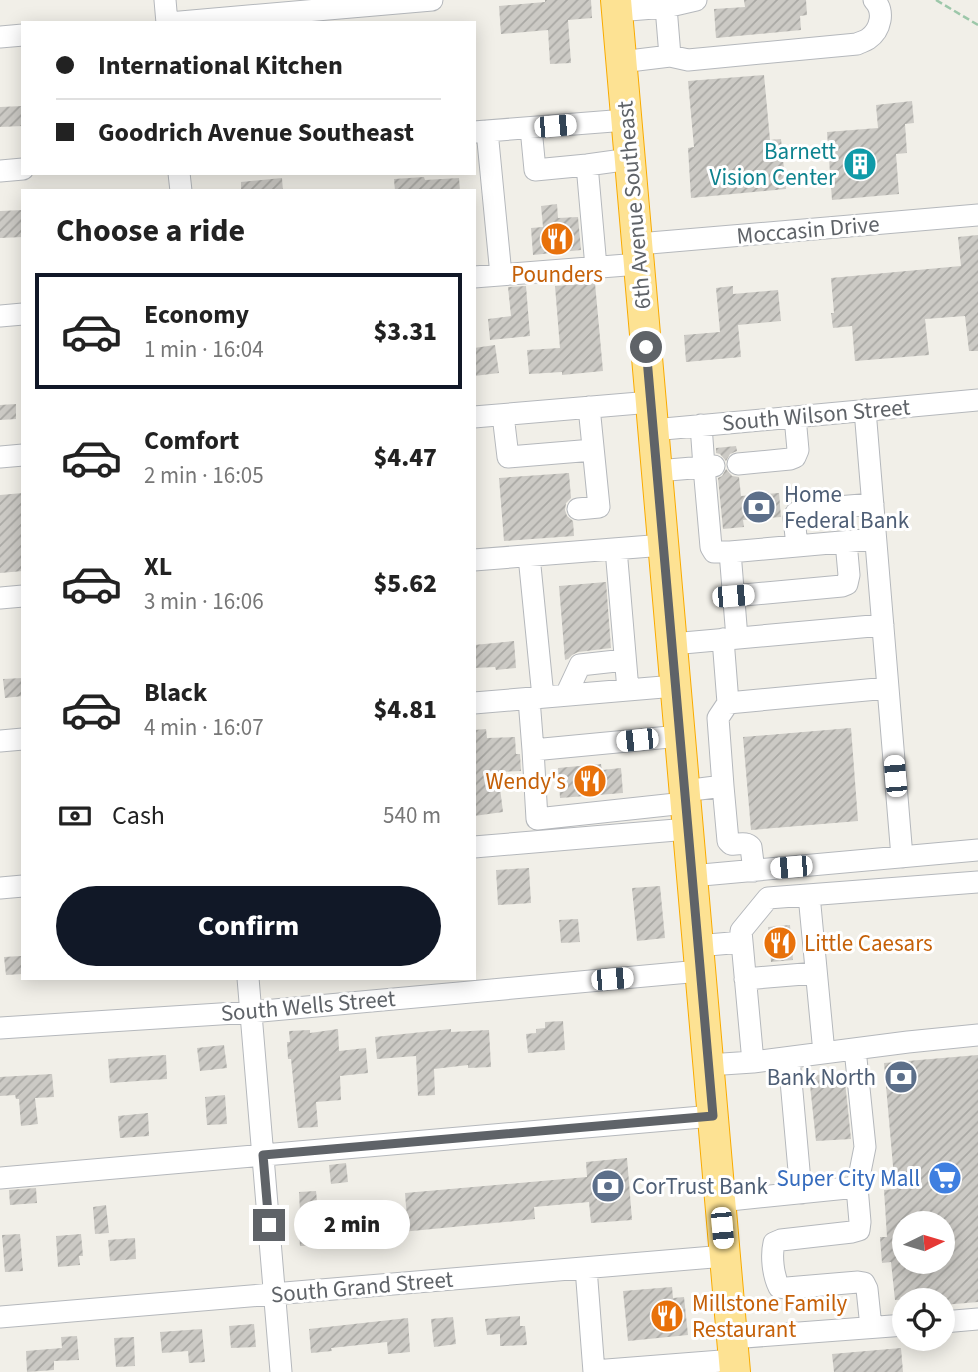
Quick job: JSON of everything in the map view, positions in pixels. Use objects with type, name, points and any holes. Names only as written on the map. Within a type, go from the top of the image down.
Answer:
[{"type":"highway","name":"6th Avenue Southeast","points":[[617,6],[733,1357]]},
{"type":"street","points":[[165,0],[168,21]]},
{"type":"street","points":[[191,21],[432,0]]},
{"type":"street","points":[[617,6],[666,7],[696,0]]},
{"type":"street","points":[[621,62],[670,56],[688,60],[857,44],[870,38],[877,29],[881,17],[878,4],[874,0]]},
{"type":"street","points":[[666,7],[670,56]]},
{"type":"street","points":[[0,37],[21,35]]},
{"type":"street","points":[[501,275],[481,132],[626,120]]},
{"type":"street","points":[[531,128],[535,170],[630,159]]},
{"type":"street","points":[[587,165],[596,267]]},
{"type":"street","points":[[0,171],[21,169]]},
{"type":"street","name":"Moccasin Drive","points":[[476,277],[596,267],[638,254],[978,215]]},
{"type":"street","points":[[0,316],[21,314]]},
{"type":"street","name":"South Wilson Street","points":[[476,417],[589,407],[701,425],[978,400]]},
{"type":"street","points":[[578,509],[599,507],[589,407]]},
{"type":"street","points":[[865,410],[902,857]]},
{"type":"street","points":[[503,415],[508,457],[593,450]]},
{"type":"street","points":[[738,464],[795,457],[798,450],[795,416]]},
{"type":"street","points":[[701,425],[709,466],[711,547],[714,552],[876,539]]},
{"type":"street","points":[[0,457],[21,455]]},
{"type":"street","points":[[657,471],[709,466]]},
{"type":"street","points":[[797,546],[794,518],[796,513],[802,510],[873,504]]},
{"type":"street","points":[[733,596],[842,586],[847,583],[849,575],[846,541]]},
{"type":"street","points":[[476,560],[664,545]]},
{"type":"street","points":[[616,549],[628,690]]},
{"type":"street","points":[[730,552],[733,596],[728,703],[718,719],[729,841],[731,844],[746,843],[751,847],[768,898]]},
{"type":"street","points":[[529,556],[536,698],[533,750],[537,819],[622,810],[686,808]]},
{"type":"street","points":[[0,598],[21,596]]},
{"type":"street","points":[[672,644],[883,625]]},
{"type":"street","points":[[566,695],[580,665],[625,660]]},
{"type":"street","points":[[476,703],[675,686]]},
{"type":"street","points":[[728,703],[888,688]]},
{"type":"street","points":[[533,750],[680,736]]},
{"type":"street","points":[[0,741],[21,739]]},
{"type":"street","points":[[616,742],[597,752],[555,757],[548,762],[542,772],[541,797],[552,807],[597,803],[622,810]]},
{"type":"street","points":[[476,847],[686,808],[723,786]]},
{"type":"street","points":[[691,876],[978,850]]},
{"type":"street","points":[[871,860],[874,890]]},
{"type":"street","points":[[753,1062],[741,931],[768,898],[978,882]]},
{"type":"street","points":[[0,888],[21,886]]},
{"type":"street","points":[[809,895],[824,1053]]},
{"type":"street","name":"South Wells Street","points":[[0,1028],[251,1012],[699,959],[742,942]]},
{"type":"street","points":[[745,979],[817,973]]},
{"type":"street","points":[[248,980],[281,1372]]},
{"type":"street","points":[[708,1065],[978,1035]]},
{"type":"street","points":[[855,1049],[865,1147],[857,1187],[859,1230],[780,1240],[774,1243],[773,1250],[779,1287],[864,1283],[872,1327]]},
{"type":"street","points":[[789,1058],[801,1193]]},
{"type":"street","points":[[0,1178],[713,1116]]},
{"type":"street","points":[[720,1201],[857,1187]]},
{"type":"street","name":"South Grand Street","points":[[0,1317],[725,1256]]},
{"type":"street","points":[[586,1268],[594,1372],[733,1357],[872,1327],[892,1326]]},
{"type":"street","points":[[955,1321],[978,1319]]},
{"type":"path","points":[[936,0],[978,25]]},
{"type":"building","points":[[545,0],[591,0],[592,18],[568,20],[571,63],[550,64],[548,30],[501,34],[499,6]]},
{"type":"building","points":[[744,0],[806,0],[807,15],[800,16],[801,30],[716,38],[714,9],[745,7]]},
{"type":"building","points":[[764,75],[770,140],[781,139],[786,189],[691,198],[688,148],[694,147],[688,81]]},
{"type":"building","name":"Barnett Vision Center","points":[[912,101],[914,123],[905,124],[907,153],[896,154],[899,194],[832,200],[827,132],[878,128],[876,105]]},
{"type":"building","points":[[21,106],[21,126],[0,127],[0,107]]},
{"type":"building","points":[[282,178],[283,189],[241,189],[241,182]]},
{"type":"building","points":[[459,178],[460,189],[395,189],[394,179]]},
{"type":"building","name":"Pounders","points":[[557,204],[558,218],[578,217],[581,250],[533,255],[531,228],[543,227],[541,206]]},
{"type":"building","points":[[21,210],[21,237],[0,238],[0,211]]},
{"type":"building","points":[[978,235],[978,351],[969,351],[965,316],[925,319],[929,355],[855,361],[852,326],[833,328],[831,278],[961,266],[958,237]]},
{"type":"building","points":[[595,283],[603,371],[562,375],[562,372],[529,374],[527,350],[560,348],[555,286]]},
{"type":"building","points":[[526,286],[530,336],[490,340],[488,319],[511,316],[508,287]]},
{"type":"building","points":[[733,286],[733,294],[778,290],[781,321],[738,325],[741,357],[686,362],[684,335],[720,332],[716,288]]},
{"type":"building","points":[[495,345],[499,373],[476,376],[476,348]]},
{"type":"building","points":[[16,404],[16,419],[0,420],[0,405]]},
{"type":"building","points":[[736,446],[737,451],[730,454],[726,461],[716,453],[716,448]]},
{"type":"building","points":[[726,469],[732,476],[739,477],[741,496],[779,493],[781,517],[743,520],[744,527],[723,529],[718,478]]},
{"type":"building","points":[[569,473],[571,498],[566,503],[565,510],[573,521],[574,536],[504,541],[499,478]]},
{"type":"building","points":[[21,493],[21,571],[0,573],[0,495]]},
{"type":"building","points":[[606,582],[611,648],[578,652],[565,660],[559,586]]},
{"type":"building","points":[[514,641],[516,668],[476,668],[476,645]]},
{"type":"building","points":[[21,678],[21,696],[5,698],[3,679]]},
{"type":"building","points":[[851,728],[858,821],[751,830],[743,737]]},
{"type":"building","points":[[486,729],[487,738],[515,737],[521,771],[498,772],[503,812],[476,816],[476,730]]},
{"type":"building","name":"Wendy's","points":[[601,764],[602,770],[621,768],[623,793],[560,798],[558,768]]},
{"type":"building","points":[[529,868],[531,903],[498,905],[496,870]]},
{"type":"building","points":[[660,886],[665,938],[637,941],[632,888]]},
{"type":"building","points":[[578,919],[580,942],[561,943],[559,920]]},
{"type":"building","name":"Little Caesars","points":[[790,925],[793,960],[771,962],[768,927]]},
{"type":"building","points":[[21,956],[21,974],[6,975],[4,957]]},
{"type":"building","points":[[563,1021],[565,1050],[528,1053],[526,1034],[545,1028],[545,1022]]},
{"type":"building","points":[[338,1029],[339,1051],[366,1048],[368,1073],[340,1076],[341,1100],[316,1102],[318,1127],[298,1128],[291,1059],[288,1059],[289,1031],[310,1030],[310,1033]]},
{"type":"building","points":[[451,1029],[451,1032],[489,1030],[491,1067],[468,1068],[468,1065],[434,1069],[435,1095],[418,1096],[416,1056],[377,1059],[375,1037]]},
{"type":"building","points":[[224,1045],[227,1068],[200,1071],[197,1048]]},
{"type":"building","points":[[166,1055],[167,1079],[110,1083],[108,1059]]},
{"type":"building","name":"Super City Mall","points":[[978,1055],[978,1302],[955,1304],[955,1288],[894,1288],[892,1274],[956,1274],[956,1211],[892,1211],[892,1272],[891,1262],[882,1263],[880,1237],[887,1237],[884,1190],[895,1189],[884,1063]]},
{"type":"building","points":[[844,1072],[851,1139],[816,1141],[809,1076]]},
{"type":"building","points":[[52,1074],[54,1097],[35,1098],[38,1124],[21,1126],[19,1099],[16,1099],[15,1095],[0,1096],[0,1077]]},
{"type":"building","points":[[225,1095],[227,1124],[207,1125],[205,1097]]},
{"type":"building","points":[[148,1113],[149,1136],[120,1138],[118,1116]]},
{"type":"building","points":[[627,1158],[632,1220],[591,1223],[589,1202],[534,1207],[535,1219],[391,1233],[392,1240],[300,1246],[297,1213],[300,1213],[299,1192],[316,1191],[320,1215],[353,1213],[353,1221],[407,1218],[405,1193],[587,1177],[586,1162]]},
{"type":"building","points":[[346,1163],[348,1182],[331,1184],[329,1165]]},
{"type":"building","points":[[36,1188],[37,1203],[10,1205],[9,1190]]},
{"type":"building","points":[[106,1205],[109,1233],[95,1234],[93,1207]]},
{"type":"building","points":[[20,1234],[23,1271],[5,1272],[2,1235]]},
{"type":"building","points":[[81,1234],[83,1256],[79,1256],[80,1265],[58,1267],[56,1236]]},
{"type":"building","points":[[135,1238],[136,1259],[110,1261],[108,1240]]},
{"type":"building","points":[[672,1287],[673,1298],[684,1297],[688,1335],[628,1341],[623,1291]]},
{"type":"building","points":[[520,1316],[520,1326],[525,1326],[527,1345],[500,1346],[500,1334],[487,1335],[485,1319]]},
{"type":"building","points":[[453,1317],[456,1344],[434,1347],[431,1319]]},
{"type":"building","points":[[408,1318],[410,1352],[388,1354],[387,1342],[311,1353],[309,1329]]},
{"type":"building","points":[[254,1324],[256,1347],[231,1348],[229,1326]]},
{"type":"building","points":[[202,1329],[205,1362],[189,1363],[188,1351],[162,1353],[160,1332]]},
{"type":"building","points":[[77,1336],[79,1360],[54,1361],[54,1370],[27,1372],[26,1351],[62,1348],[61,1337]]},
{"type":"building","points":[[134,1337],[135,1366],[116,1367],[114,1338]]},
{"type":"building","points":[[892,1349],[892,1351],[901,1351],[903,1372],[834,1372],[832,1354]]},
{"type":"place","name":"Barnett Vision Center","points":[[860,164]]},
{"type":"place","name":"Pounders","points":[[557,239]]},
{"type":"place","name":"Home Federal Bank","points":[[759,507]]},
{"type":"place","name":"Wendy's","points":[[590,781]]},
{"type":"place","name":"Little Caesars","points":[[780,943]]},
{"type":"place","name":"Bank North","points":[[901,1077]]},
{"type":"place","name":"Super City Mall","points":[[945,1178]]},
{"type":"place","name":"CorTrust Bank","points":[[608,1186]]},
{"type":"place","name":"Millstone Family Restaurant","points":[[667,1316]]},
{"type":"route","points":[[269,1225],[263,1155],[713,1116],[646,347]]}]
